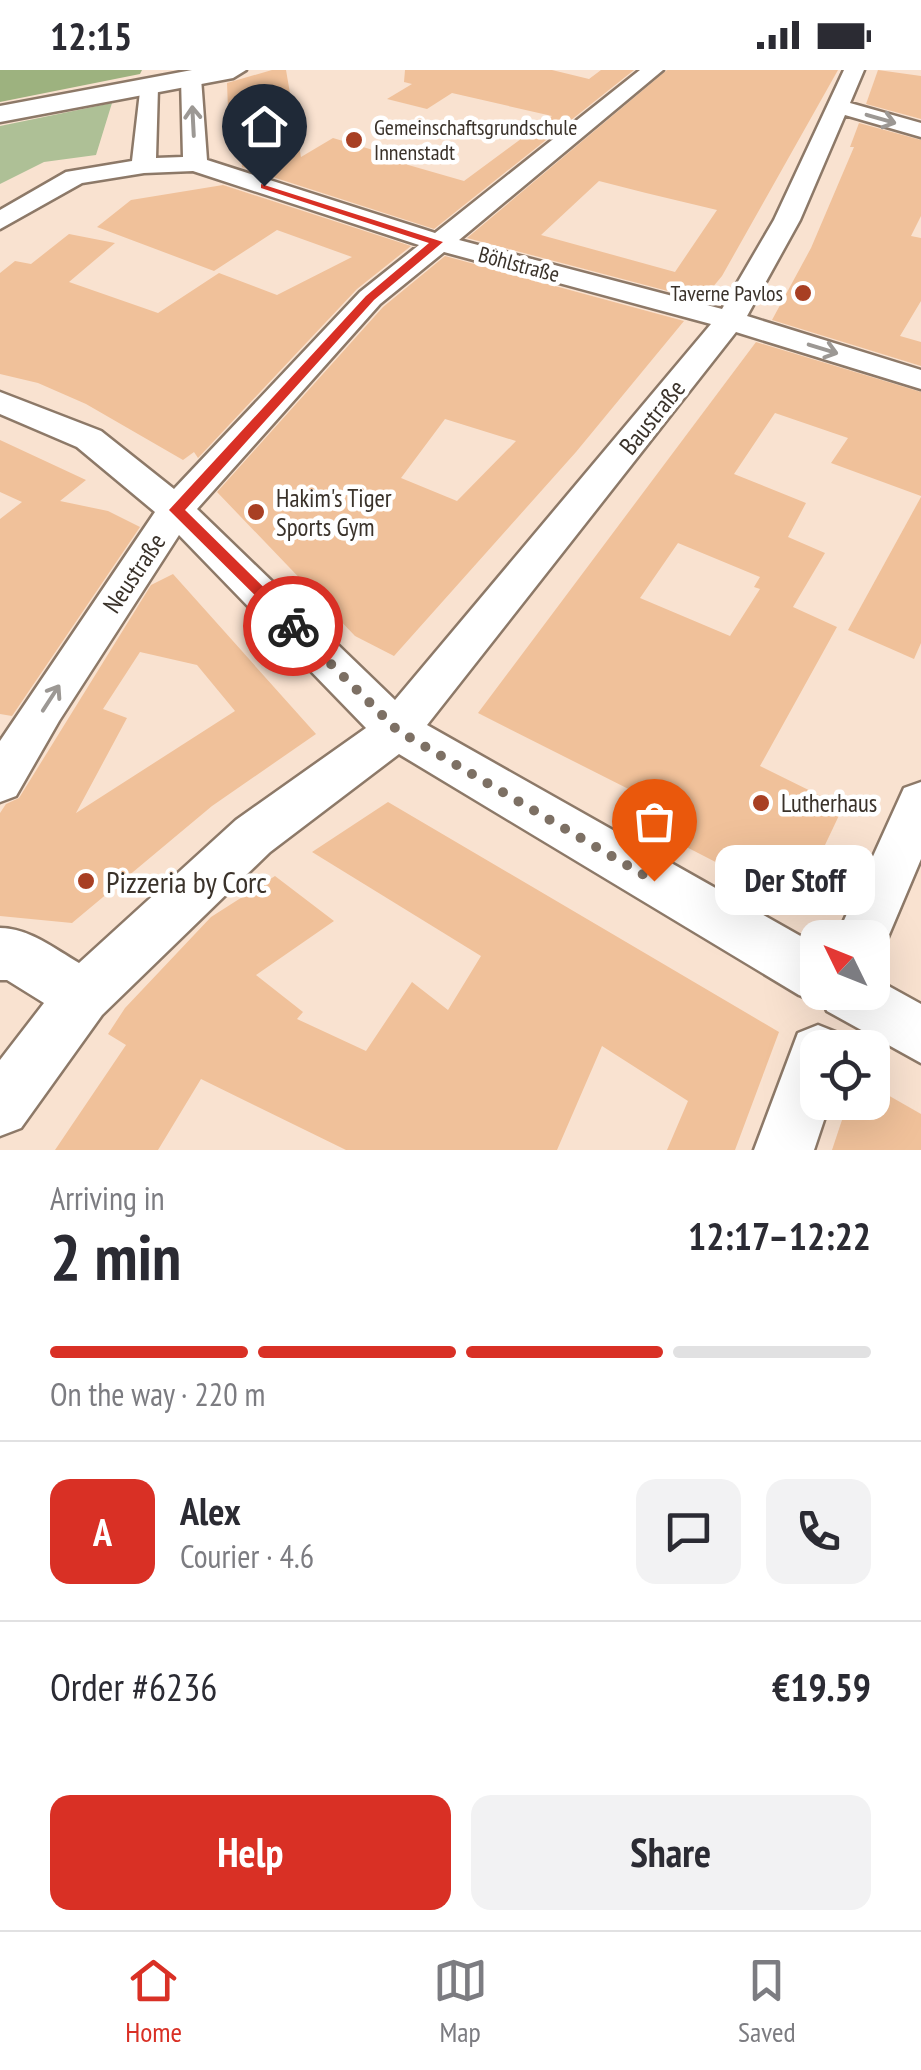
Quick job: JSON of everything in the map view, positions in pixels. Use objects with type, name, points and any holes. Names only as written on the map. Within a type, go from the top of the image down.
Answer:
[{"type":"main road","points":[[0,106],[152,78],[234,70]]},
{"type":"main road","points":[[0,114],[152,78]]},
{"type":"street","name":"Neustraße","points":[[0,782],[44,708],[176,510],[370,298],[653,70]]},
{"type":"street","name":"Baustraße","points":[[0,1107],[84,996],[253,836],[397,730],[730,320],[787,220],[854,70]]},
{"type":"street","points":[[0,221],[75,177],[144,166],[196,164],[188,73]]},
{"type":"street","points":[[144,166],[152,78]]},
{"type":"street","points":[[840,107],[921,130]]},
{"type":"street","name":"Böhlstraße","points":[[196,164],[437,242],[730,320],[921,380]]},
{"type":"street","points":[[0,402],[89,439],[176,510],[397,730],[800,965]]},
{"type":"street","points":[[870,920],[921,802]]},
{"type":"street","points":[[0,954],[13,954],[84,996]]},
{"type":"street","points":[[877,1010],[921,1035]]},
{"type":"street","points":[[784,1150],[800,1103]]},
{"type":"green space","points":[[0,70],[142,70],[140,74],[0,102]]},
{"type":"green space","points":[[112,103],[96,155],[44,162],[0,184],[0,126]]},
{"type":"building","points":[[272,70],[286,70],[301,157],[333,138],[383,153],[377,156],[464,181],[552,116],[452,93],[427,109],[387,99],[412,84],[404,82],[405,70],[552,70],[589,79],[601,70],[634,70],[434,229],[242,167],[238,109],[228,109],[227,83]]},
{"type":"building","points":[[667,70],[838,70],[722,276],[702,300],[467,238]],"holes":[[[599,181],[717,210],[675,272],[541,235]]]},
{"type":"building","points":[[878,70],[921,76],[921,119],[866,104]]},
{"type":"building","points":[[859,123],[921,140],[921,216],[911,236],[921,238],[921,301],[900,336],[921,342],[921,366],[772,320],[811,248],[854,147],[850,147]]},
{"type":"building","points":[[223,185],[411,246],[357,289],[198,458],[194,452],[183,460],[86,404],[38,383],[0,374],[0,273],[15,261],[31,264],[69,234],[115,243],[69,282],[158,313],[219,273],[277,295],[352,257],[277,230],[214,271],[97,227],[131,200]]},
{"type":"building","points":[[445,256],[684,321],[576,452],[394,656],[355,636],[217,492],[383,307]],"holes":[[[445,419],[516,441],[457,501],[401,478]]]},
{"type":"building","points":[[756,342],[921,392],[921,496],[831,463],[848,438],[775,413],[734,474],[806,503],[788,537],[825,553],[793,607],[837,627],[760,766],[843,807],[797,904],[669,838],[682,816],[478,713]],"holes":[[[678,543],[760,577],[754,587],[760,589],[730,636],[640,598]]]},
{"type":"building","points":[[0,440],[86,480],[60,501],[108,511],[140,527],[12,716],[0,714],[0,519],[22,502],[0,492]]},
{"type":"building","points":[[921,497],[921,643],[914,659],[848,630]]},
{"type":"building","points":[[173,574],[316,734],[212,806],[72,923],[0,916],[0,813],[6,804],[19,798],[151,585]],"holes":[[[140,652],[197,665],[235,711],[76,813],[127,718],[103,709]]]},
{"type":"building","points":[[388,802],[779,1032],[735,1150],[667,1150],[688,1101],[602,1046],[557,1150],[346,1150],[201,1079],[158,1150],[55,1150],[126,1045],[108,1034],[125,1008],[211,917],[275,876],[334,921],[256,975],[303,1012],[297,1019],[366,1051],[412,982],[448,1010],[481,956],[312,852]]},
{"type":"building","points":[[890,1096],[921,1114],[921,1150],[832,1150],[842,1120],[890,1120]]},
{"type":"way so far","points":[[293,626],[397,730],[654,881]]},
{"type":"place","name":"Gemeinschaftsgrundschule Innenstadt","points":[[354,140]]},
{"type":"place","name":"Taverne Pavlos","points":[[803,293]]},
{"type":"place","name":"Hakim's Tiger Sports Gym","points":[[256,512]]},
{"type":"place","name":"Lutherhaus","points":[[761,803]]},
{"type":"place","name":"Pizzeria by Corc","points":[[86,881]]},
{"type":"place","name":"Der Stoff","points":[[654,881]]},
{"type":"route","points":[[264,186],[437,242],[370,298],[176,510],[293,626]]}]
